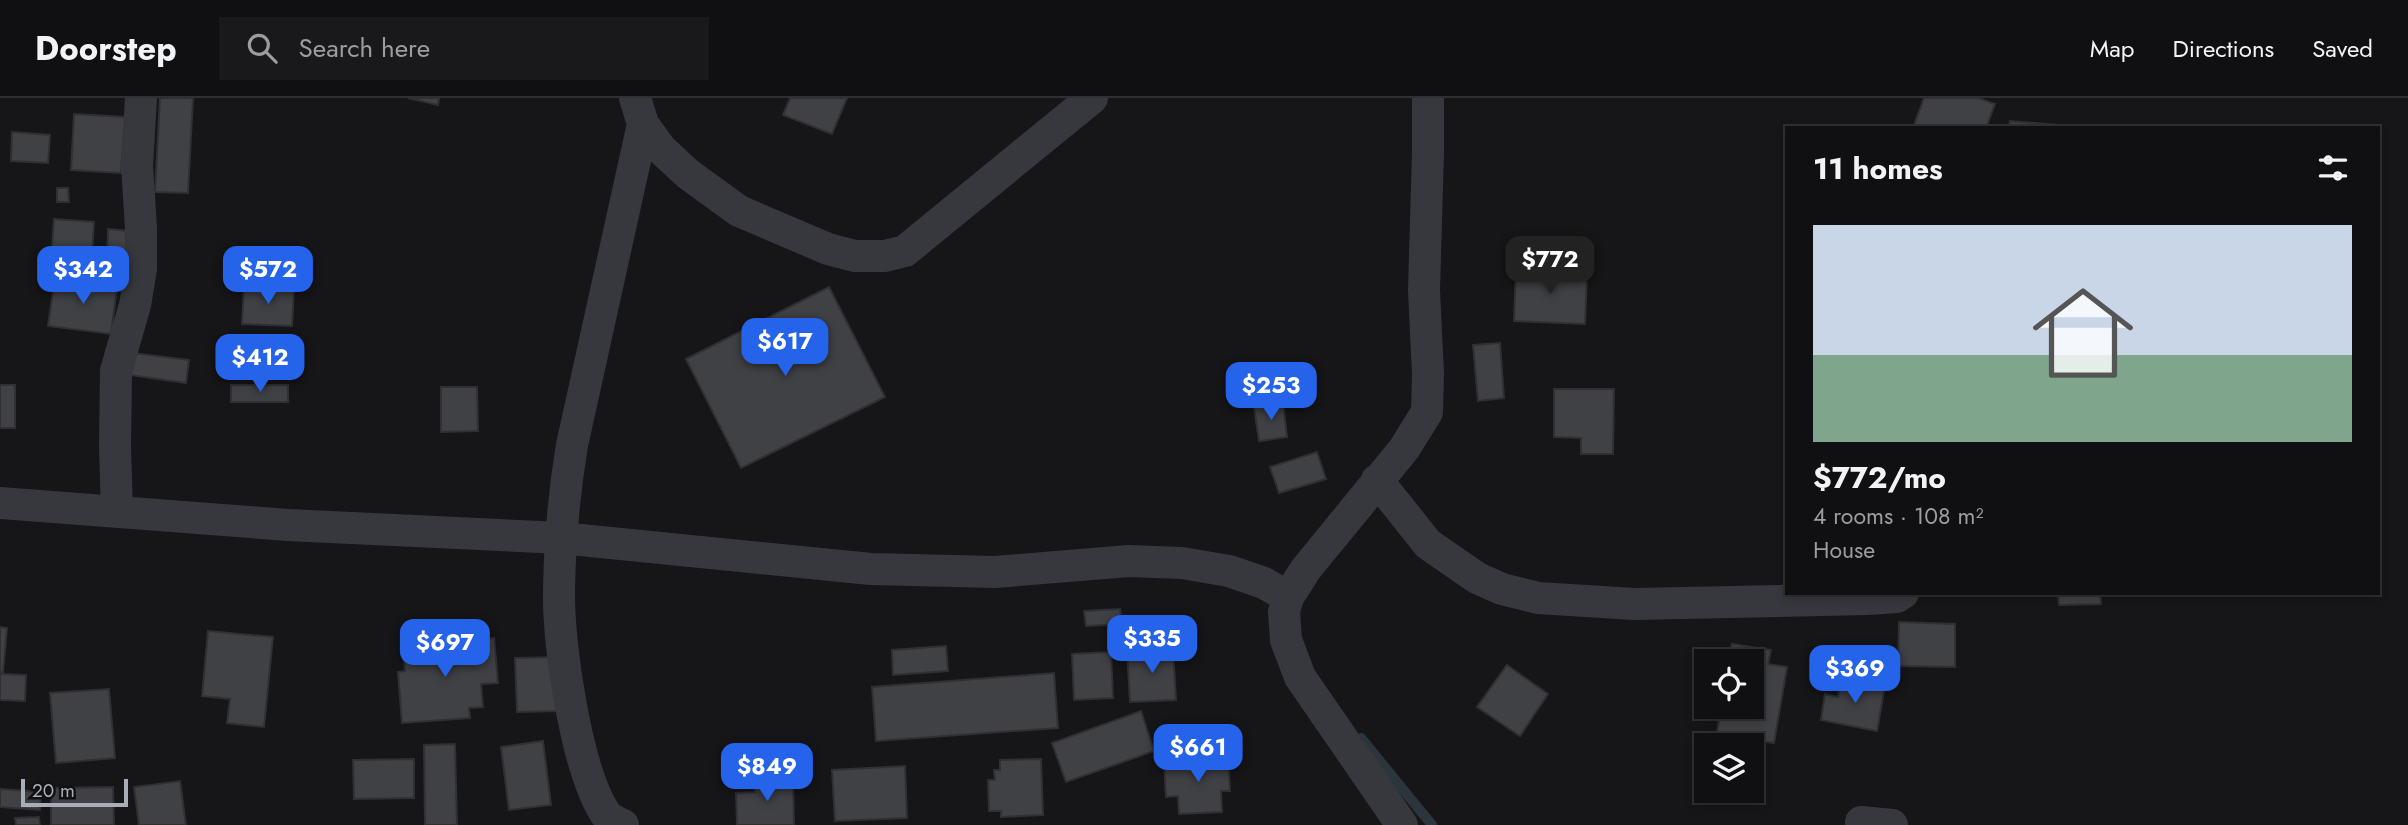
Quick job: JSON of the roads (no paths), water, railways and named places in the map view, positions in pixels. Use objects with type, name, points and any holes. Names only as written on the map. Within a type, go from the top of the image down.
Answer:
[{"type":"street","points":[[117,512],[116,371],[135,305],[141,270],[137,166],[141,98]]},
{"type":"street","points":[[639,111],[661,149],[688,174],[739,211],[828,249],[869,258],[905,251],[1092,98]]},
{"type":"street","points":[[1402,825],[1300,677],[1286,639],[1284,612],[1288,597],[1315,556],[1404,449],[1427,412],[1424,290],[1429,152],[1427,98]]},
{"type":"street","points":[[622,825],[607,816],[590,785],[577,735],[565,659],[559,592],[564,494],[572,445],[639,111]]},
{"type":"street","points":[[1377,480],[1428,544],[1477,578],[1502,589],[1538,598],[1634,604],[1868,599],[1900,595]]},
{"type":"street","points":[[0,503],[288,525],[561,538],[871,569],[995,572],[1129,561],[1182,563],[1229,571],[1264,583],[1288,597]]},
{"type":"street","points":[[1861,822],[1892,825]]},
{"type":"waterway","points":[[1361,738],[1432,825]]}]
